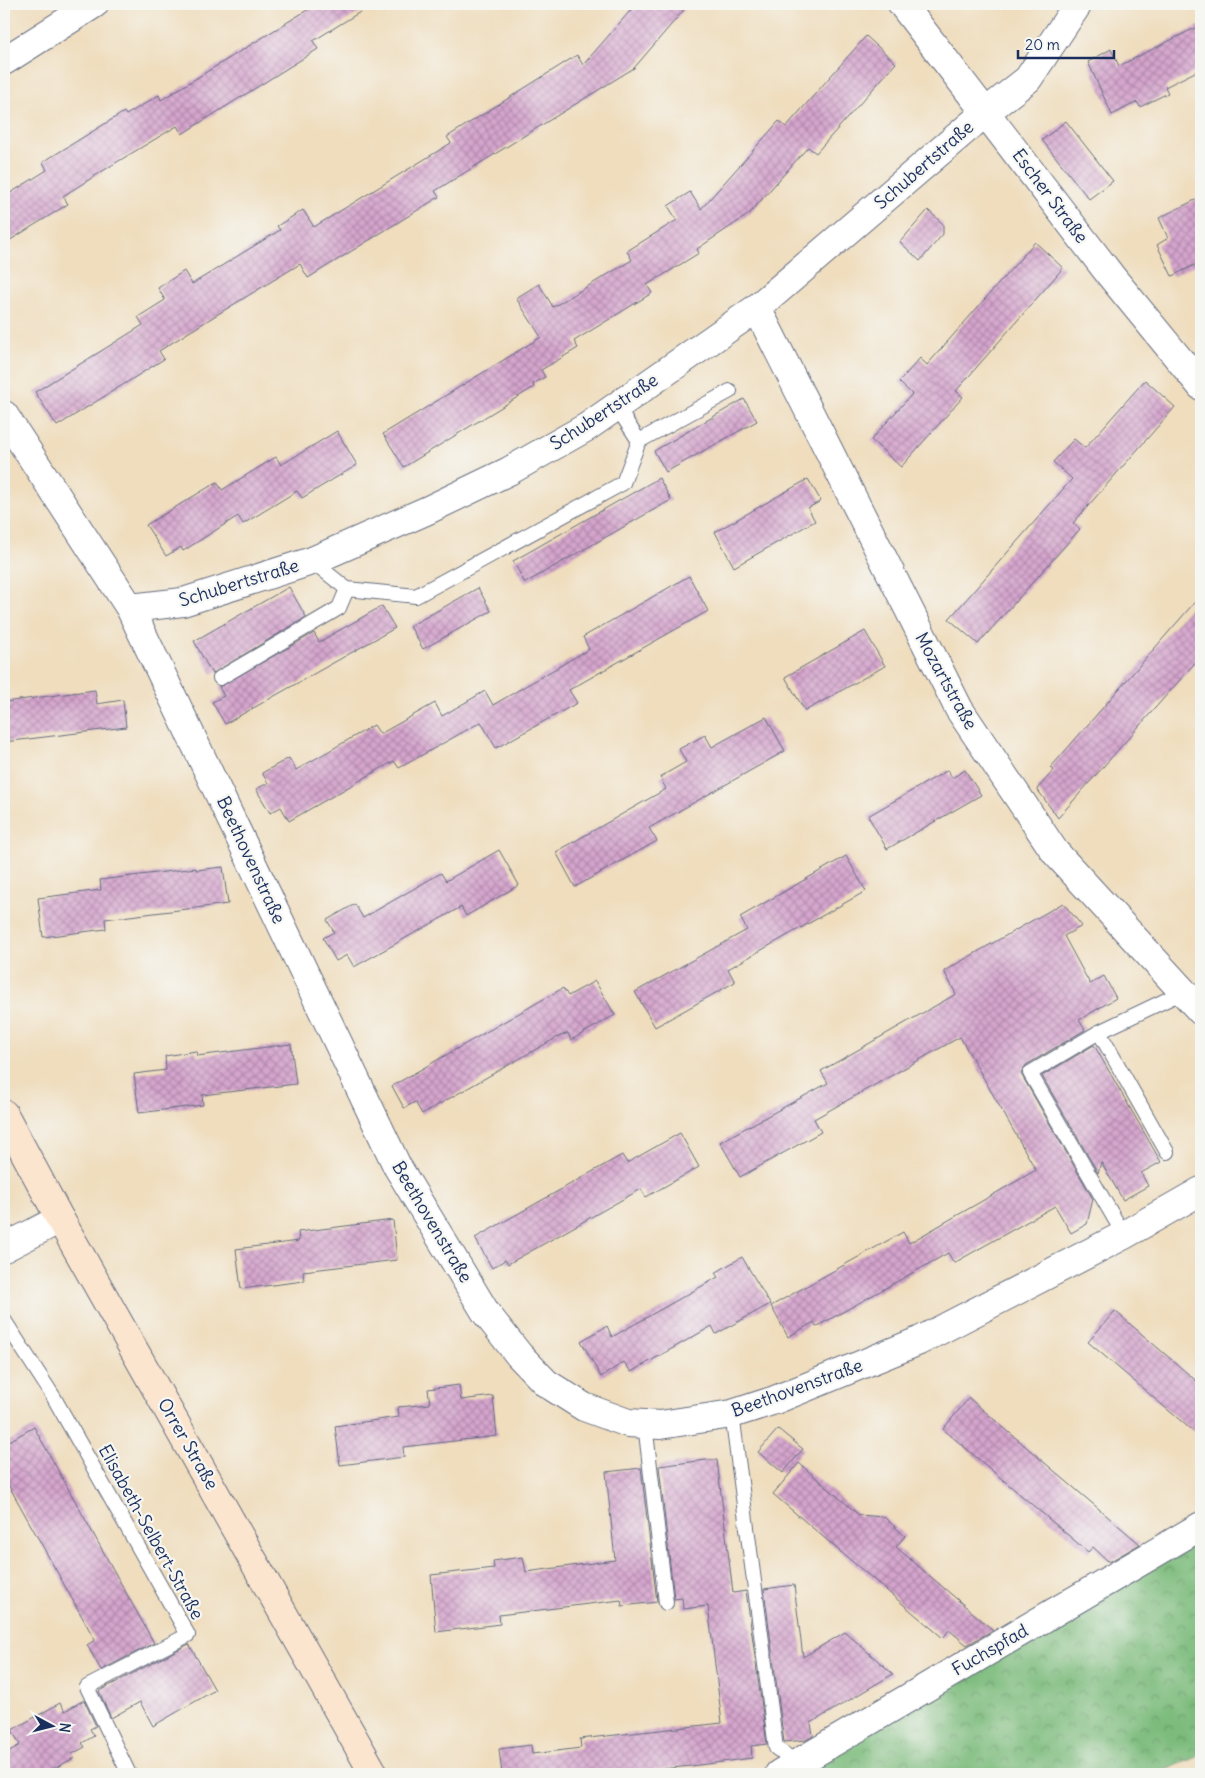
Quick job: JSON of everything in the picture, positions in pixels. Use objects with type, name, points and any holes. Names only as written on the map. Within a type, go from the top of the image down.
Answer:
[{"type":"street","points":[[4,61],[94,4]]},
{"type":"street","name":"Escher Straße","points":[[902,4],[1111,276],[1201,386]]},
{"type":"street","name":"Schubertstraße","points":[[130,608],[183,602],[312,561],[428,510],[509,471],[587,428],[757,308],[986,112],[1028,79],[1078,4]]},
{"type":"street","name":"Mozartstraße","points":[[757,308],[959,708],[1055,852],[1192,1002]]},
{"type":"street","name":"Beethovenstraße","points":[[4,416],[130,608],[397,1166],[486,1314],[519,1355],[546,1383],[584,1408],[628,1423],[660,1425],[732,1414],[775,1400],[919,1340],[1124,1236],[1201,1191]]},
{"type":"street","name":"Orrer Straße","points":[[4,1114],[60,1219],[374,1774]]},
{"type":"street","points":[[4,1248],[60,1219]]},
{"type":"street","name":"Fuchspfad","points":[[788,1769],[1201,1526]]},
{"type":"lane","points":[[312,561],[348,589],[416,596],[623,483],[639,441],[730,391]]},
{"type":"lane","points":[[616,406],[639,441]]},
{"type":"lane","points":[[220,678],[339,608],[348,589]]},
{"type":"lane","points":[[1124,1236],[1030,1073],[1099,1032],[1192,1002]]},
{"type":"lane","points":[[1099,1032],[1166,1152]]},
{"type":"lane","name":"Elisabeth-Selbert-Straße","points":[[4,1320],[53,1396],[188,1635],[87,1687],[129,1774]]},
{"type":"lane","points":[[732,1414],[776,1748],[788,1769]]},
{"type":"lane","points":[[645,1424],[666,1603]]},
{"type":"green space","points":[[1201,1539],[1201,1755],[1156,1774],[799,1774]]},
{"type":"building","points":[[317,4],[373,4],[313,41],[318,49],[182,134],[177,126],[63,196],[68,204],[4,244],[4,197],[47,170],[43,162],[124,112],[126,115],[159,95],[161,100]]},
{"type":"building","points":[[636,4],[689,4],[634,68],[435,191],[439,197],[308,278],[300,264],[213,317],[159,351],[164,359],[57,426],[35,392],[143,325],[138,317],[165,300],[158,288],[184,271],[192,284],[280,230],[277,226],[303,210],[314,227],[451,143],[447,137],[577,55],[583,65]]},
{"type":"building","points":[[1201,25],[1201,69],[1165,87],[1168,93],[1140,107],[1137,102],[1112,115],[1088,62],[1111,49],[1119,66]]},
{"type":"building","points":[[866,36],[896,63],[816,153],[808,147],[749,214],[697,249],[699,253],[647,285],[652,293],[574,341],[578,348],[541,370],[545,377],[533,384],[534,387],[404,467],[383,434],[541,337],[516,298],[539,284],[553,307],[632,260],[627,251],[677,220],[668,206],[690,192],[701,209],[779,121],[786,127]]},
{"type":"building","points":[[1066,121],[1113,181],[1089,199],[1042,140]]},
{"type":"building","points":[[1201,197],[1201,262],[1172,276],[1157,245],[1168,238],[1159,218]]},
{"type":"building","points":[[928,210],[943,224],[943,234],[920,261],[900,242]]},
{"type":"building","points":[[1035,242],[1063,268],[956,391],[963,397],[901,467],[871,440],[912,394],[899,382],[920,358],[927,365]]},
{"type":"building","points":[[1145,380],[1175,407],[1073,523],[1080,529],[978,644],[949,619],[1072,479],[1053,462],[1074,439],[1085,448]]},
{"type":"building","points":[[744,399],[757,421],[666,472],[654,451]]},
{"type":"building","points":[[337,431],[357,465],[302,498],[297,491],[243,524],[238,516],[183,551],[181,547],[166,556],[146,525],[217,482],[222,490],[276,457],[281,465]]},
{"type":"building","points":[[659,478],[671,500],[525,583],[513,561]]},
{"type":"building","points":[[808,479],[821,501],[808,508],[815,521],[734,567],[715,532]]},
{"type":"building","points":[[689,576],[708,611],[569,690],[577,703],[496,748],[481,722],[399,768],[394,761],[289,821],[281,807],[270,813],[256,789],[268,783],[262,773],[289,758],[296,770],[374,725],[380,734],[435,703],[442,716],[485,691],[493,705],[589,649],[583,637]]},
{"type":"building","points":[[289,587],[306,617],[212,674],[194,641]]},
{"type":"building","points":[[478,588],[491,611],[423,649],[410,626]]},
{"type":"building","points":[[1201,595],[1201,656],[1058,818],[1037,789],[1054,770],[1051,767]]},
{"type":"building","points":[[382,606],[395,628],[225,724],[212,702],[224,696],[219,687],[314,633],[319,642]]},
{"type":"building","points":[[865,631],[885,666],[805,711],[785,677]]},
{"type":"building","points":[[95,690],[97,704],[123,700],[126,727],[4,742],[4,702]]},
{"type":"building","points":[[766,717],[785,751],[649,828],[657,841],[575,887],[556,852],[666,789],[660,777],[686,762],[679,749],[705,735],[712,747]]},
{"type":"building","points":[[948,770],[952,778],[965,770],[981,795],[887,849],[868,816]]},
{"type":"building","points":[[499,850],[519,885],[466,916],[461,907],[354,967],[347,955],[336,961],[323,938],[334,932],[327,920],[355,904],[363,918],[441,873],[446,881]]},
{"type":"building","points":[[846,856],[866,891],[728,969],[735,982],[655,1027],[635,992],[747,930],[740,917]]},
{"type":"building","points":[[223,867],[228,904],[105,919],[106,929],[43,937],[38,898],[101,890],[100,880],[196,868],[196,870]]},
{"type":"building","points":[[1063,903],[1082,926],[1064,936],[1090,984],[1104,976],[1116,998],[1079,1020],[1085,1030],[1026,1065],[1021,1074],[1093,1199],[1087,1224],[1071,1233],[1055,1206],[954,1263],[948,1253],[816,1327],[814,1322],[788,1337],[771,1306],[903,1232],[909,1243],[1036,1170],[960,1037],[814,1119],[821,1132],[740,1177],[720,1142],[828,1083],[821,1071],[956,994],[944,971]]},
{"type":"building","points":[[595,981],[615,1015],[571,1040],[568,1033],[556,1038],[422,1114],[415,1102],[404,1108],[392,1086],[563,988],[568,996]]},
{"type":"building","points":[[291,1044],[296,1084],[202,1095],[203,1105],[139,1113],[134,1074],[166,1070],[165,1056],[196,1051],[197,1056]]},
{"type":"building","points":[[1094,1045],[1161,1162],[1141,1173],[1148,1186],[1123,1200],[1101,1162],[1098,1173],[1042,1076]]},
{"type":"building","points":[[680,1133],[699,1167],[646,1197],[641,1189],[508,1264],[505,1260],[492,1268],[475,1238],[622,1155],[627,1163]]},
{"type":"building","points":[[393,1220],[397,1260],[303,1271],[304,1281],[241,1289],[236,1249],[299,1241],[298,1232]]},
{"type":"building","points":[[742,1257],[770,1304],[716,1334],[712,1326],[631,1372],[624,1362],[601,1377],[581,1341],[607,1326],[612,1337],[718,1277],[715,1273]]},
{"type":"building","points":[[1115,1311],[1201,1385],[1201,1438],[1088,1342]]},
{"type":"building","points":[[459,1385],[461,1400],[493,1396],[497,1436],[403,1447],[404,1457],[340,1465],[335,1426],[399,1417],[398,1407],[430,1404],[428,1389]]},
{"type":"building","points":[[969,1398],[1140,1544],[1109,1562],[1093,1547],[1088,1552],[943,1429]]},
{"type":"building","points":[[34,1427],[154,1643],[101,1670],[87,1645],[95,1640],[4,1477],[4,1444]]},
{"type":"building","points":[[778,1429],[803,1449],[783,1473],[758,1452]]},
{"type":"building","points":[[717,1460],[733,1593],[746,1591],[767,1744],[751,1746],[752,1758],[699,1765],[619,1774],[502,1774],[499,1749],[531,1745],[532,1754],[581,1748],[580,1739],[722,1723],[708,1606],[683,1609],[682,1598],[674,1599],[659,1466]]},
{"type":"building","points":[[799,1463],[859,1515],[884,1517],[905,1536],[896,1547],[993,1630],[967,1645],[949,1630],[943,1638],[773,1494]]},
{"type":"building","points":[[641,1468],[657,1602],[622,1606],[621,1600],[499,1615],[500,1624],[436,1632],[431,1575],[494,1568],[493,1561],[523,1557],[526,1572],[615,1560],[606,1472]]},
{"type":"building","points":[[794,1585],[803,1657],[845,1632],[893,1674],[811,1723],[813,1736],[806,1740],[784,1742],[764,1589]]},
{"type":"building","points":[[189,1644],[215,1690],[153,1726],[140,1702],[111,1718],[99,1691]]},
{"type":"building","points":[[84,1700],[96,1726],[90,1729],[94,1736],[82,1743],[85,1747],[72,1754],[74,1758],[44,1774],[4,1774],[4,1754],[20,1745],[12,1730],[60,1703],[65,1711]]}]
